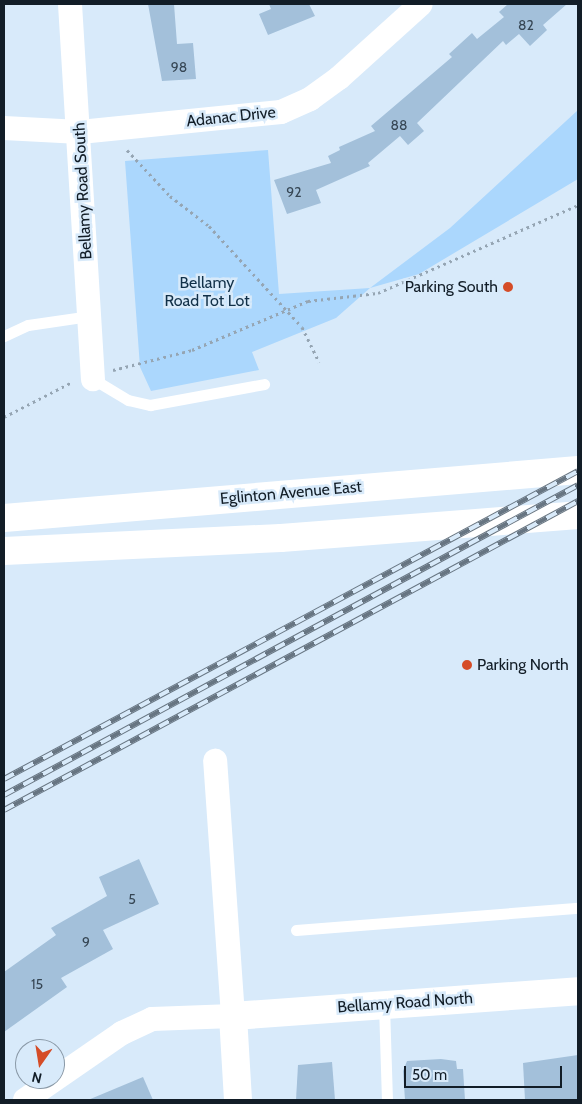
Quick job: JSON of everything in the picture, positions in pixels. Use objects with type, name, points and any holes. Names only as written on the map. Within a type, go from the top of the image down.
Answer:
[{"type":"main road","name":"Eglinton Avenue East","points":[[4,518],[578,470]]},
{"type":"main road","points":[[4,551],[281,538],[578,515]]},
{"type":"main road","name":"Bellamy Road North","points":[[233,1016],[578,991]]},
{"type":"main road","points":[[233,1016],[238,1100]]},
{"type":"street","name":"Bellamy Road South","points":[[70,4],[80,132],[93,379]]},
{"type":"street","name":"Adanac Drive","points":[[4,128],[80,132],[108,126],[281,112],[310,99],[338,78],[420,4]]},
{"type":"street","points":[[25,1100],[122,1033],[152,1019],[233,1016],[215,761]]},
{"type":"lane","points":[[4,336],[28,325],[90,316]]},
{"type":"lane","points":[[93,379],[128,400],[150,405],[264,384]]},
{"type":"lane","points":[[296,930],[578,908]]},
{"type":"lane","points":[[384,1004],[387,1100]]},
{"type":"path","points":[[108,126],[170,196],[208,226],[302,327],[319,362]]},
{"type":"path","points":[[4,417],[73,381],[93,379],[127,364],[192,350],[284,309],[378,293],[578,204]]},
{"type":"green space","points":[[578,110],[578,179],[419,274],[370,288],[450,228]]},
{"type":"green space","name":"Bellamy Road Tot Lot","points":[[268,150],[279,294],[370,288],[336,318],[252,352],[259,370],[151,391],[140,367],[125,161]]},
{"type":"building","points":[[148,4],[174,4],[177,44],[193,43],[196,79],[162,81]]},
{"type":"building","points":[[269,4],[309,4],[315,16],[268,35],[259,14],[271,9]]},
{"type":"building","points":[[508,4],[567,4],[543,25],[547,30],[530,46],[519,34],[506,45],[503,41],[417,123],[424,131],[408,145],[400,136],[368,163],[370,166],[316,190],[321,203],[287,214],[274,180],[331,163],[328,156],[340,150],[339,147],[375,131],[371,126],[452,57],[449,54],[472,33],[477,39],[504,17],[499,12]]},
{"type":"building","points":[[139,859],[159,904],[103,930],[113,949],[61,978],[67,987],[4,1032],[4,972],[56,935],[51,928],[107,896],[99,877]]},
{"type":"building","points":[[578,1055],[578,1100],[525,1100],[523,1063]]},
{"type":"building","points":[[441,1059],[456,1061],[457,1069],[463,1069],[465,1100],[405,1100],[403,1071],[407,1061]]},
{"type":"building","points":[[332,1062],[335,1100],[296,1100],[298,1065]]},
{"type":"building","points":[[143,1077],[153,1100],[88,1100]]},
{"type":"railway","points":[[4,779],[578,471]]},
{"type":"railway","points":[[4,795],[578,485]]},
{"type":"railway","points":[[4,810],[578,501]]},
{"type":"place","name":"Parking South","points":[[508,287]]},
{"type":"place","name":"Parking North","points":[[467,665]]}]
